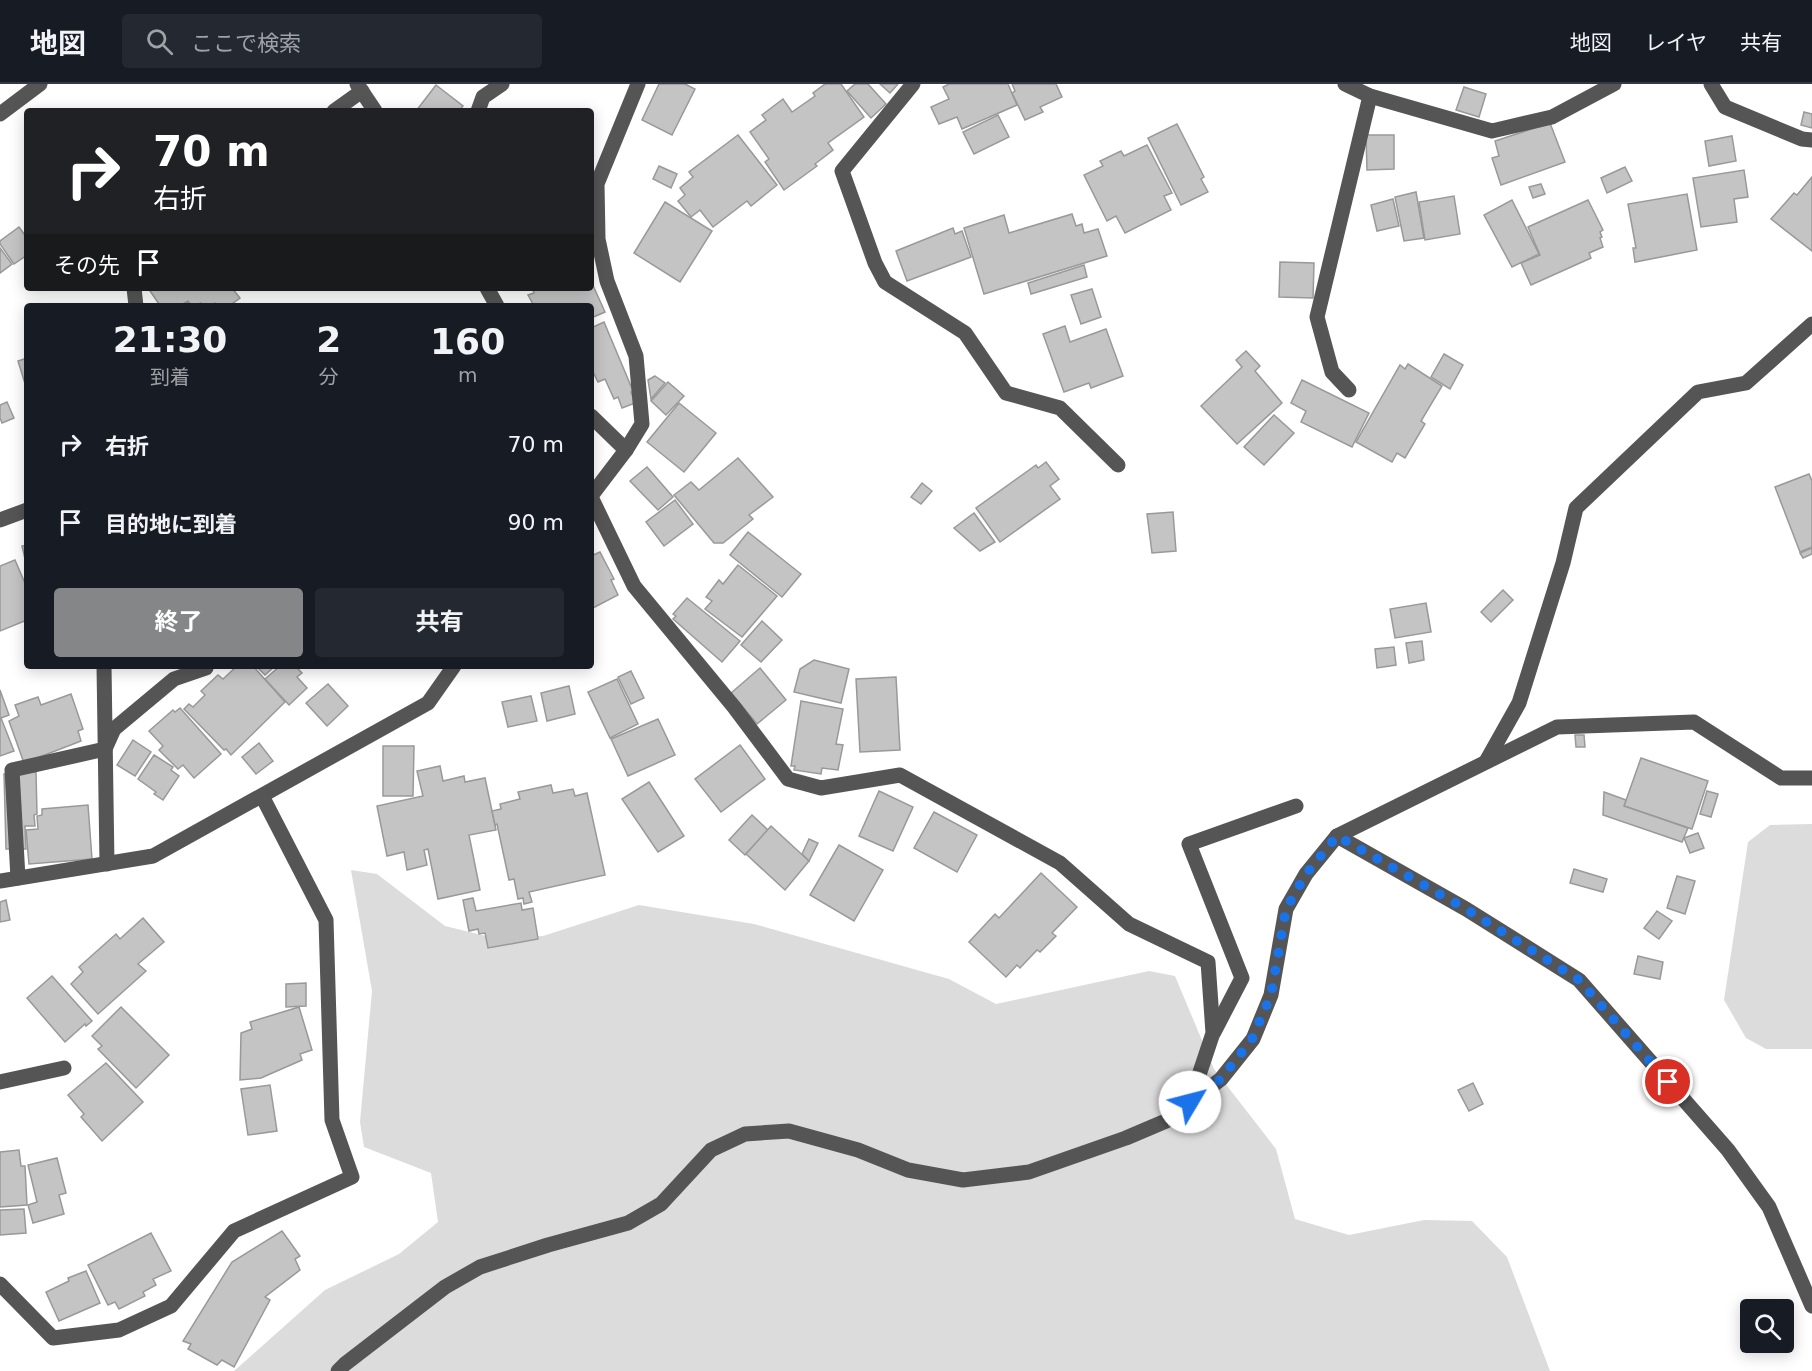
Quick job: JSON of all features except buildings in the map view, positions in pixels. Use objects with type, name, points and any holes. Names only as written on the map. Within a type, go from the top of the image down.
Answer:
[{"type":"street","points":[[0,114],[40,84]]},
{"type":"street","points":[[479,108],[483,97],[502,84]]},
{"type":"street","points":[[594,493],[642,424],[636,356],[607,281],[598,238],[597,184],[638,84]]},
{"type":"street","points":[[913,84],[842,171],[875,263],[885,282],[964,333],[1006,393],[1060,408],[1118,465]]},
{"type":"street","points":[[1345,84],[1371,96],[1492,131],[1552,117],[1614,84]]},
{"type":"street","points":[[1711,84],[1725,107],[1802,139],[1812,140]]},
{"type":"street","points":[[337,108],[359,88],[373,108]]},
{"type":"street","points":[[1349,390],[1332,372],[1317,317],[1371,96]]},
{"type":"street","points":[[1487,760],[1519,703],[1563,563],[1576,508],[1698,392],[1746,383],[1812,324]]},
{"type":"street","points":[[594,419],[626,450]]},
{"type":"street","points":[[594,503],[634,586],[734,707],[788,779],[821,788],[900,775],[1060,863],[1129,924],[1208,962],[1213,1033]]},
{"type":"street","points":[[0,520],[24,511]]},
{"type":"street","points":[[104,669],[107,864]]},
{"type":"street","points":[[105,749],[114,729],[174,679],[203,669]]},
{"type":"street","points":[[0,881],[153,856],[428,703],[452,669]]},
{"type":"street","points":[[338,1371],[445,1287],[480,1267],[628,1223],[661,1204],[711,1150],[745,1134],[789,1131],[858,1150],[908,1170],[963,1180],[1029,1172],[1126,1138],[1166,1121],[1221,1079],[1252,1039],[1271,995],[1286,909],[1306,874],[1337,836],[1557,727],[1694,722],[1781,778],[1812,778]]},
{"type":"street","points":[[18,878],[12,770],[105,749]]},
{"type":"street","points":[[0,1284],[52,1338],[118,1330],[171,1306],[234,1231],[352,1177],[332,1120],[326,920],[262,796]]},
{"type":"street","points":[[1190,1102],[1213,1033],[1242,978],[1189,844],[1296,806]]},
{"type":"street","points":[[1337,836],[1466,909],[1579,980],[1728,1150],[1769,1207],[1812,1306]]},
{"type":"street","points":[[0,1082],[64,1068]]},
{"type":"shaded area","points":[[1812,824],[1812,1049],[1766,1049],[1746,1038],[1724,1000],[1748,842],[1770,825]]},
{"type":"shaded area","points":[[351,870],[377,874],[445,926],[494,938],[543,936],[639,905],[754,924],[949,979],[996,1004],[1149,971],[1175,976],[1214,1069],[1276,1149],[1295,1219],[1349,1235],[1424,1220],[1472,1221],[1507,1257],[1550,1371],[234,1371],[325,1290],[399,1254],[438,1222],[431,1173],[364,1147],[360,1122],[372,991]]},
{"type":"route","points":[[1190,1102],[1221,1079],[1252,1039],[1271,995],[1286,909],[1306,874],[1337,836],[1466,909],[1579,980],[1668,1082]]}]
